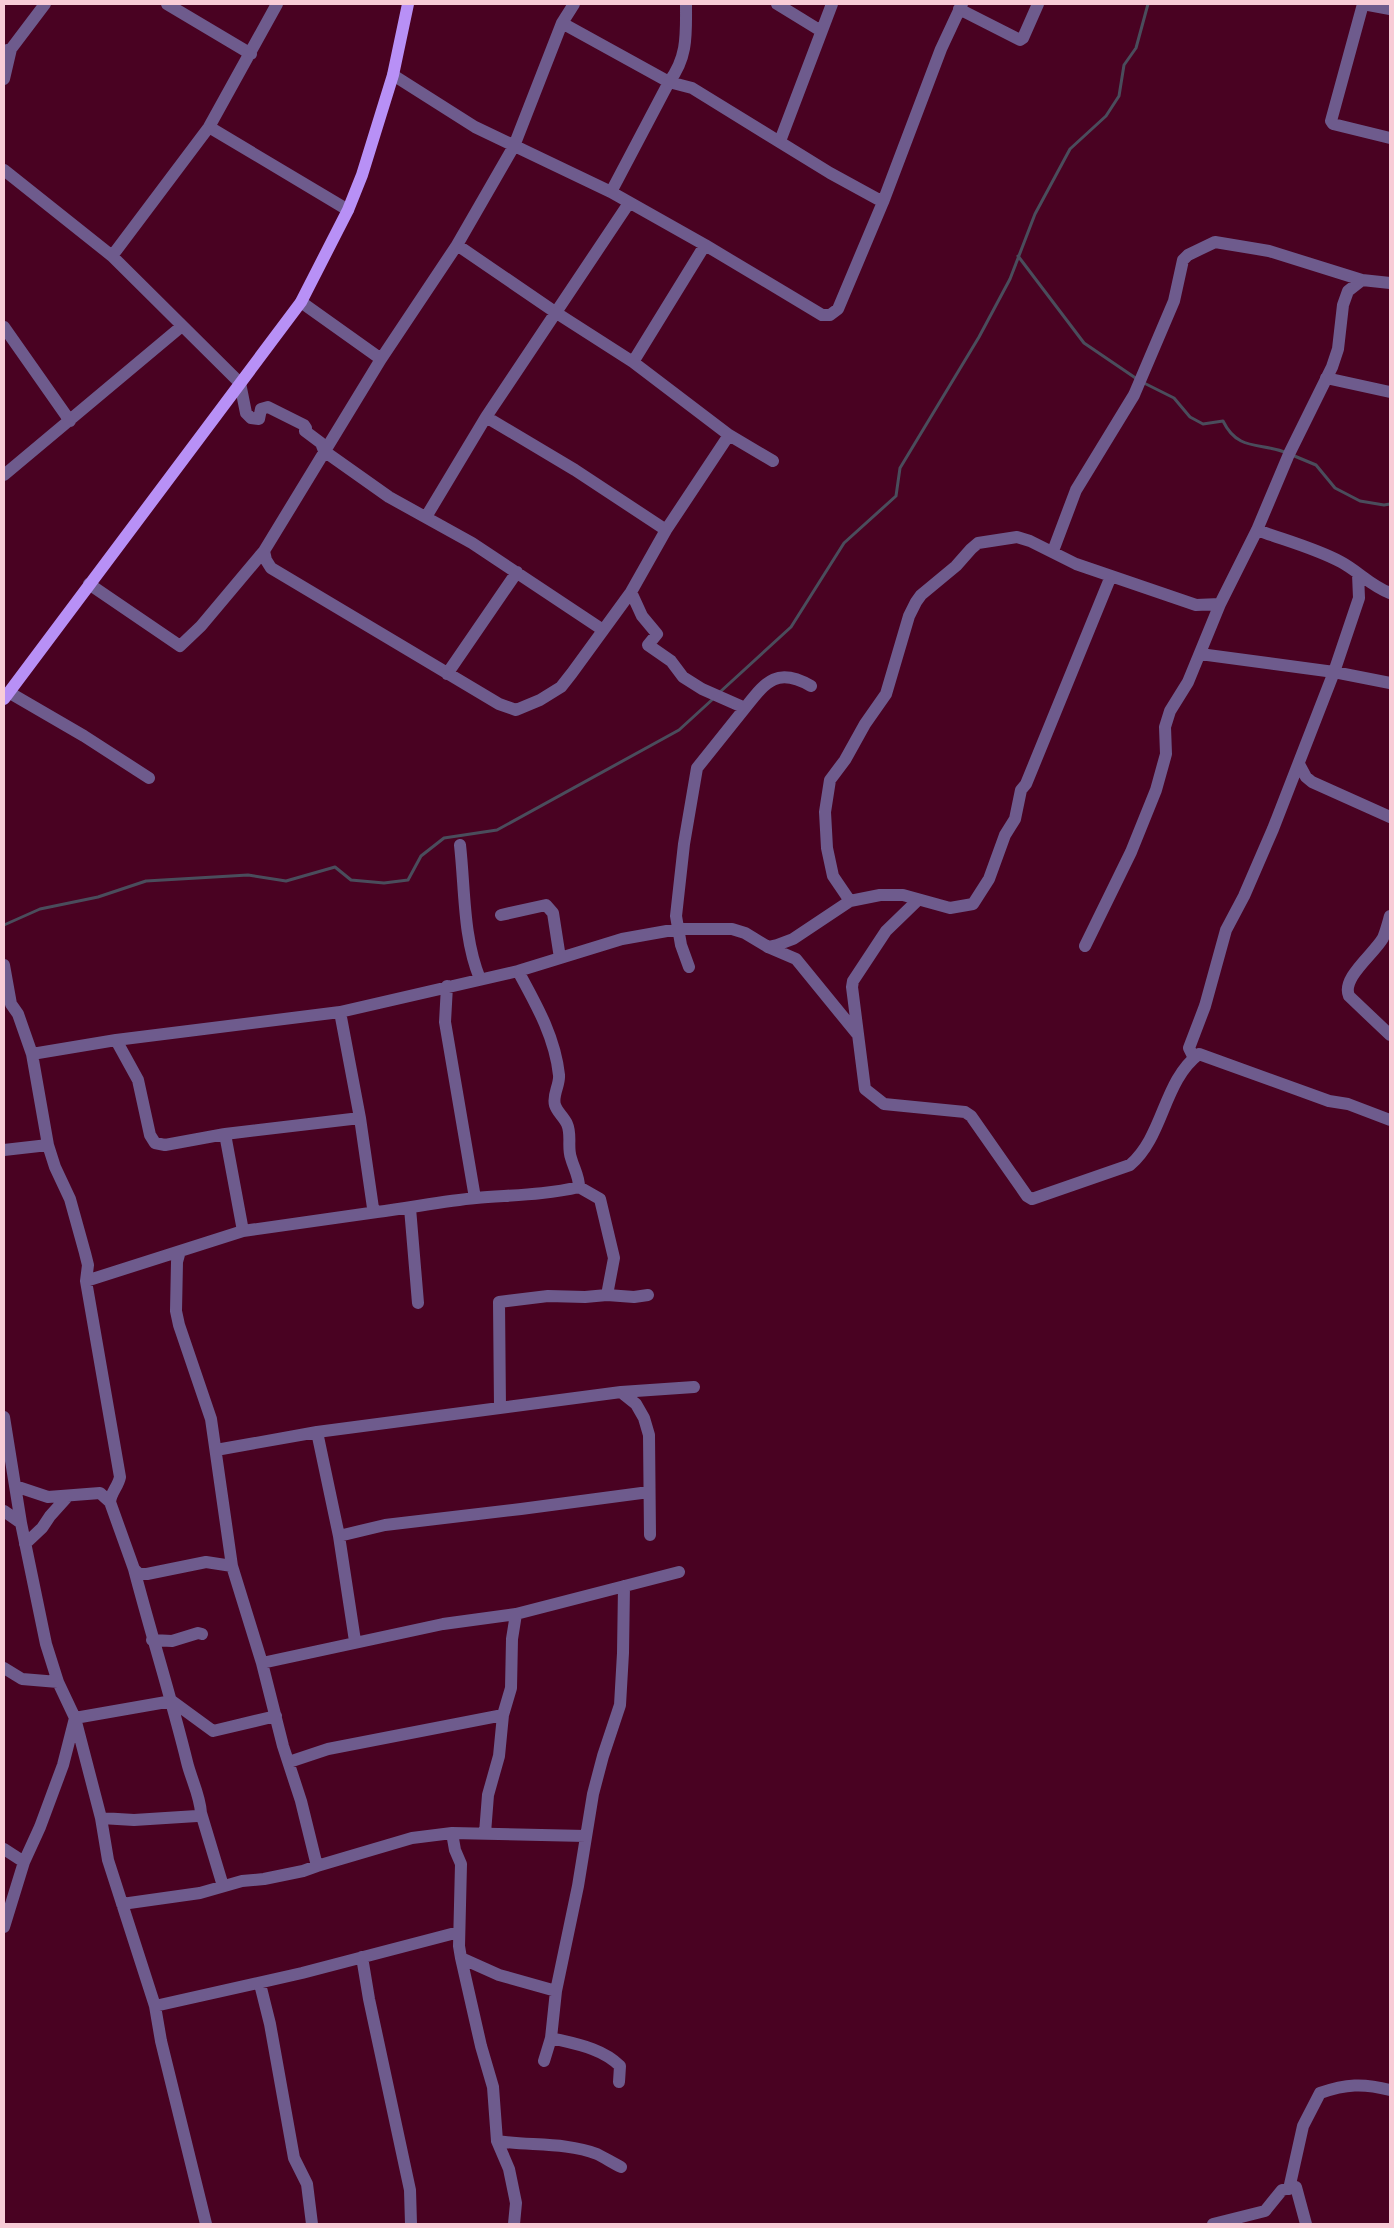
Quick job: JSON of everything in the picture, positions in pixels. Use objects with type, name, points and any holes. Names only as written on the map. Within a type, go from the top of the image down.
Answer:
[{"type":"main road","points":[[5,698],[300,302],[348,210],[362,174],[393,75],[408,4]]},
{"type":"street","points":[[4,79],[7,50],[45,4]]},
{"type":"street","points":[[167,4],[251,54]]},
{"type":"street","points":[[112,256],[210,127],[277,4]]},
{"type":"street","points":[[89,584],[180,646],[201,626],[264,551],[381,359],[457,245],[514,146],[562,23],[574,4]]},
{"type":"street","points":[[611,192],[669,82],[679,68],[686,39],[686,4]]},
{"type":"street","points":[[777,4],[821,30]]},
{"type":"street","points":[[780,142],[832,4]]},
{"type":"street","points":[[393,75],[464,121],[611,192],[705,245],[822,315],[830,315],[838,309],[883,202],[941,49],[960,6],[1020,40],[1024,38],[1038,4]]},
{"type":"street","points":[[1390,9],[1363,4],[1331,121],[1333,124],[1390,138]]},
{"type":"street","points":[[562,23],[669,82],[692,88],[883,202]]},
{"type":"street","points":[[210,127],[348,210]]},
{"type":"street","points":[[4,170],[112,256],[240,383],[246,414],[251,418],[259,420],[262,409],[268,407],[304,425],[306,428],[305,432],[321,443],[324,451],[389,497],[472,543],[603,630]]},
{"type":"street","points":[[426,517],[486,417],[629,203]]},
{"type":"street","points":[[1053,551],[1076,490],[1134,395],[1174,301],[1183,260],[1188,255],[1215,242],[1269,251],[1362,280],[1390,283]]},
{"type":"street","points":[[457,245],[555,312],[633,362],[729,434],[773,460]]},
{"type":"street","points":[[633,362],[705,245]]},
{"type":"street","points":[[1086,946],[1131,852],[1156,790],[1166,754],[1165,727],[1170,712],[1188,682],[1220,604],[1257,530],[1289,454],[1326,378],[1338,349],[1343,305],[1348,291],[1362,280]]},
{"type":"street","points":[[300,302],[381,359]]},
{"type":"street","points":[[4,475],[182,326]]},
{"type":"street","points":[[4,328],[70,421]]},
{"type":"street","points":[[1326,378],[1390,392]]},
{"type":"street","points":[[486,417],[575,470],[666,530]]},
{"type":"street","points":[[264,551],[266,560],[271,568],[447,674],[499,704],[516,710],[540,700],[561,687],[631,592],[666,530],[729,434]]},
{"type":"street","points":[[1257,530],[1329,556],[1378,588],[1390,593]]},
{"type":"street","points":[[850,901],[833,876],[827,848],[825,812],[828,788],[836,771],[845,760],[865,724],[886,694],[916,602],[921,595],[956,566],[978,543],[1017,537],[1053,551],[1076,564],[1196,605],[1220,604]]},
{"type":"street","points":[[447,674],[517,572]]},
{"type":"street","points":[[1194,1058],[1189,1048],[1205,1006],[1226,930],[1244,896],[1299,764],[1334,672],[1359,598],[1358,574]]},
{"type":"street","points":[[768,947],[793,939],[850,901],[880,895],[903,895],[950,908],[973,904],[985,885],[1006,835],[1015,819],[1021,790],[1026,784],[1111,576]]},
{"type":"street","points":[[631,592],[642,616],[658,634],[648,645],[671,661],[684,678],[702,689],[745,708]]},
{"type":"street","points":[[1200,654],[1334,672],[1390,683]]},
{"type":"street","points":[[689,966],[681,945],[676,916],[678,888],[697,768],[766,683],[774,679],[785,678],[811,686]]},
{"type":"street","points":[[5,698],[84,736],[149,778]]},
{"type":"street","points":[[1299,764],[1306,777],[1312,782],[1390,817]]},
{"type":"street","points":[[460,845],[473,964],[480,979]]},
{"type":"street","points":[[918,900],[886,931],[853,981],[852,987],[865,1090],[884,1104],[964,1112],[971,1116],[1027,1196],[1032,1199],[1130,1165],[1141,1155],[1151,1141],[1176,1084],[1194,1058],[1199,1054],[1329,1101],[1348,1104],[1390,1120]]},
{"type":"street","points":[[500,914],[546,905],[553,913],[560,958]]},
{"type":"street","points":[[1390,916],[1383,937],[1348,984],[1346,990],[1390,1035]]},
{"type":"street","points":[[32,1054],[116,1040],[340,1012],[518,971],[622,939],[678,928],[732,929],[745,933],[768,947],[796,959],[858,1035]]},
{"type":"street","points":[[4,964],[11,1004],[18,1014],[32,1054],[48,1145],[55,1167],[70,1199],[88,1265],[86,1281],[120,1477],[118,1486],[107,1496],[48,1497],[15,1486]]},
{"type":"street","points":[[518,971],[546,1023],[550,1037],[559,1075],[554,1099],[555,1108],[567,1123],[570,1133],[570,1157],[579,1177],[579,1187]]},
{"type":"street","points":[[447,986],[445,1022],[474,1198]]},
{"type":"street","points":[[340,1012],[360,1118],[374,1208],[377,1212]]},
{"type":"street","points":[[116,1040],[138,1080],[150,1135],[155,1143],[165,1145],[225,1134],[360,1118]]},
{"type":"street","points":[[225,1134],[243,1231]]},
{"type":"street","points":[[4,1150],[48,1145]]},
{"type":"street","points":[[86,1281],[243,1231],[474,1198],[559,1192],[579,1187],[600,1199],[605,1215],[614,1258],[607,1295]]},
{"type":"street","points":[[410,1208],[418,1303]]},
{"type":"street","points":[[180,1251],[177,1262],[176,1311],[187,1352],[206,1398],[212,1419],[232,1566],[262,1663],[317,1866]]},
{"type":"street","points":[[500,1408],[499,1302],[548,1296],[585,1297],[607,1295],[634,1297],[648,1295]]},
{"type":"street","points":[[216,1450],[317,1432],[621,1392],[694,1387]]},
{"type":"street","points":[[621,1392],[636,1404],[644,1418],[649,1434],[648,1492],[650,1535]]},
{"type":"street","points":[[4,1417],[20,1523],[46,1644],[58,1682],[75,1718],[101,1818],[108,1860],[155,2006],[161,2041],[206,2224]]},
{"type":"street","points":[[317,1432],[339,1536],[355,1641]]},
{"type":"street","points":[[339,1536],[385,1525],[648,1492]]},
{"type":"street","points":[[25,1544],[42,1528],[68,1496]]},
{"type":"street","points":[[107,1496],[134,1569],[152,1640],[172,1701],[192,1782],[201,1804],[201,1813],[223,1886]]},
{"type":"street","points":[[4,1511],[20,1523]]},
{"type":"street","points":[[134,1569],[139,1574],[147,1574],[206,1562],[232,1566]]},
{"type":"street","points":[[262,1663],[355,1641],[443,1624],[516,1614],[679,1572]]},
{"type":"street","points":[[544,2061],[551,2038],[556,1992],[575,1903],[595,1784],[620,1705],[624,1653],[624,1586]]},
{"type":"street","points":[[486,1833],[488,1796],[499,1756],[502,1715],[511,1688],[512,1639],[516,1614]]},
{"type":"street","points":[[152,1640],[172,1641],[198,1633],[202,1634]]},
{"type":"street","points":[[4,1668],[22,1679],[58,1682]]},
{"type":"street","points":[[75,1718],[172,1701],[213,1731],[276,1716]]},
{"type":"street","points":[[289,1762],[328,1749],[502,1715]]},
{"type":"street","points":[[4,1927],[24,1862],[40,1827],[63,1764],[75,1718]]},
{"type":"street","points":[[101,1818],[149,1819],[197,1816],[201,1813]]},
{"type":"street","points":[[122,1904],[179,1897],[242,1881],[264,1880],[303,1871],[412,1838],[452,1833],[586,1836]]},
{"type":"street","points":[[452,1833],[461,1864],[459,1932],[461,1958],[492,2087],[497,2142],[509,2169],[516,2203],[514,2224]]},
{"type":"street","points":[[4,1849],[24,1862]]},
{"type":"street","points":[[155,2006],[260,1984],[459,1932]]},
{"type":"street","points":[[362,1957],[369,1999],[410,2190],[411,2224]]},
{"type":"street","points":[[461,1958],[499,1975],[527,1985],[556,1992]]},
{"type":"street","points":[[260,1984],[270,2024],[294,2158],[307,2184],[312,2224]]},
{"type":"street","points":[[551,2038],[590,2048],[610,2056],[620,2066],[619,2082]]},
{"type":"street","points":[[1289,2189],[1303,2126],[1320,2093],[1342,2086],[1359,2084],[1390,2090]]},
{"type":"street","points":[[497,2142],[522,2145],[551,2145],[579,2150],[596,2154],[621,2167]]},
{"type":"street","points":[[1213,2224],[1266,2211],[1282,2190],[1296,2187],[1306,2224]]},
{"type":"waterway","points":[[720,692],[791,627],[844,543],[896,496],[900,468],[979,337],[1010,279],[1035,214],[1070,149],[1106,116],[1119,96],[1124,65],[1136,48],[1148,4]]},
{"type":"waterway","points":[[1018,256],[1084,343],[1137,379]]},
{"type":"waterway","points":[[1142,382],[1174,398],[1190,417],[1203,424],[1223,421],[1229,431],[1243,442],[1287,453]]},
{"type":"waterway","points":[[1292,455],[1316,465],[1335,488],[1360,501],[1384,505],[1390,504]]},
{"type":"waterway","points":[[4,925],[40,909],[98,897],[146,881],[248,875],[286,881],[335,867],[351,880],[384,883],[408,880],[421,856],[444,838],[497,830],[679,730],[714,698]]}]
